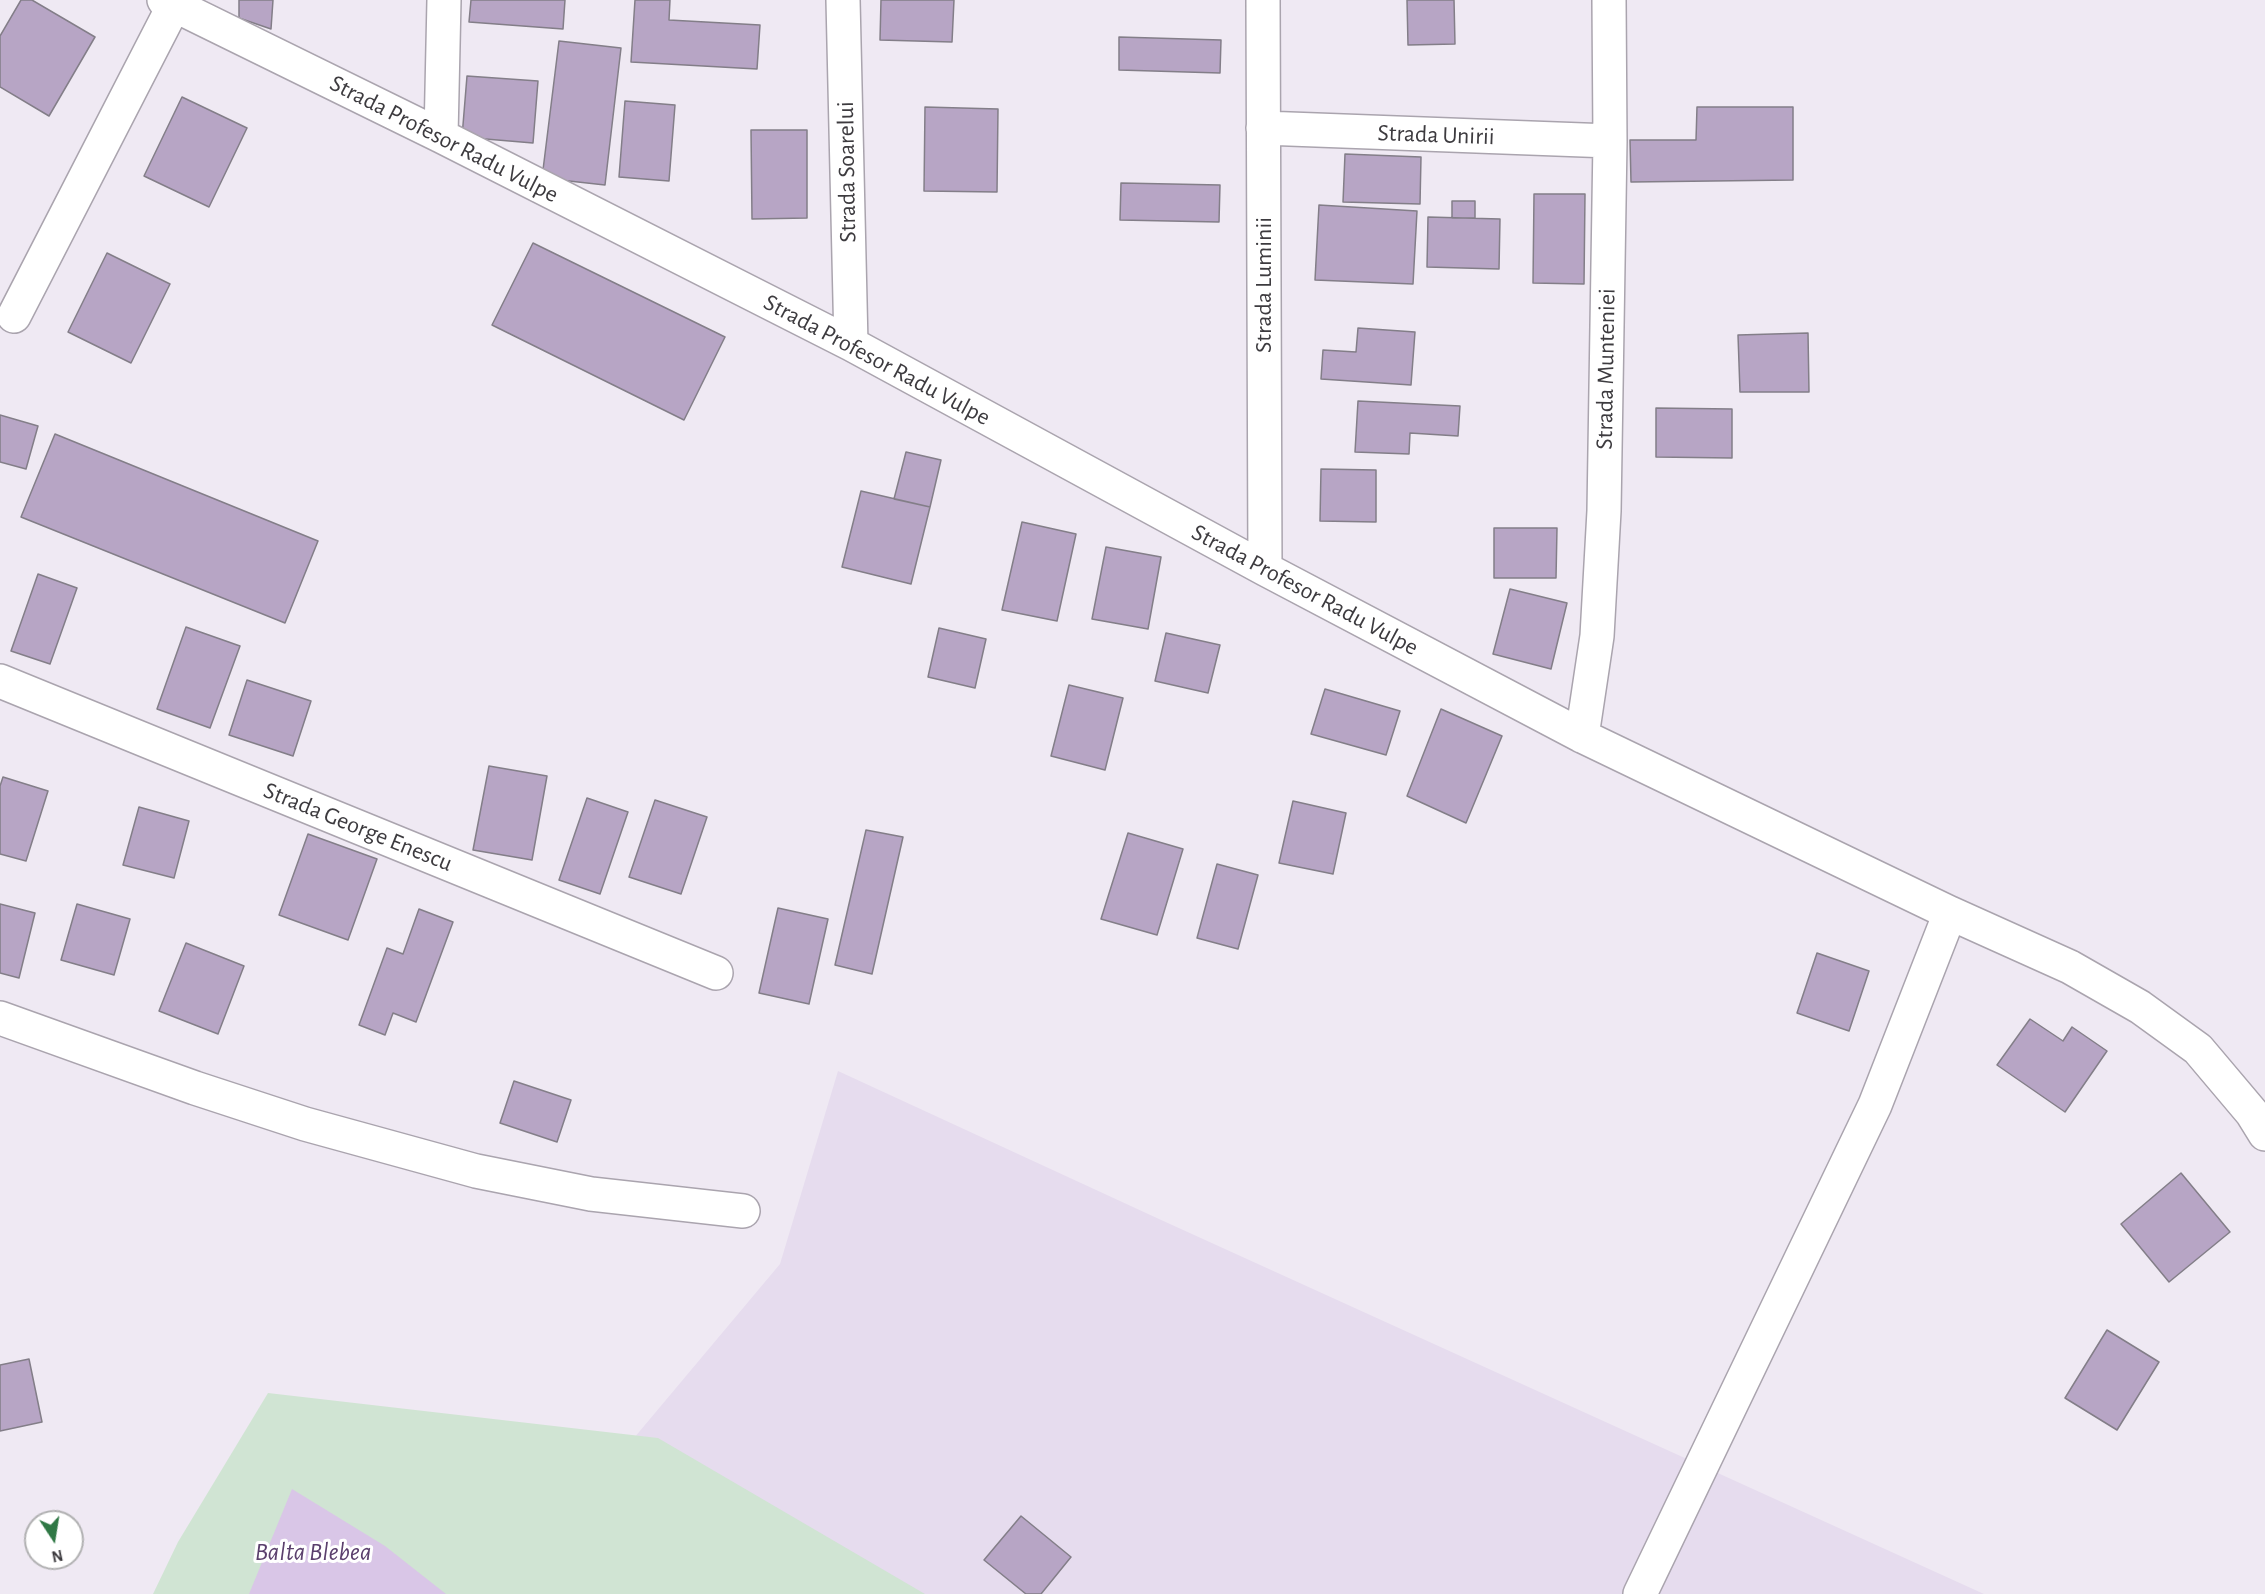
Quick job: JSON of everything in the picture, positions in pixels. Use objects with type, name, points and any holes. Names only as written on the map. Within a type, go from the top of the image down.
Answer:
[{"type":"street","points":[[441,136],[444,0]]},
{"type":"street","name":"Strada Soarelui","points":[[843,0],[852,344]]},
{"type":"street","name":"Strada Luminii","points":[[1263,0],[1265,570]]},
{"type":"street","name":"Strada Munteniei","points":[[1582,736],[1597,636],[1604,512],[1610,141],[1609,0]]},
{"type":"street","points":[[14,316],[169,3]]},
{"type":"street","name":"Strada Profesor Radu Vulpe","points":[[169,3],[441,136],[852,344],[1265,570],[1582,736],[1950,913],[2070,967],[2140,1007],[2198,1049],[2252,1113],[2265,1134]]},
{"type":"street","name":"Strada Unirii","points":[[1263,128],[1610,141]]},
{"type":"street","name":"Strada George Enescu","points":[[0,681],[716,973]]},
{"type":"street","points":[[1640,1594],[1875,1105],[1950,913]]},
{"type":"street","points":[[0,1018],[195,1088],[305,1124],[476,1171],[591,1194],[743,1211]]},
{"type":"shaded area","points":[[838,1071],[1984,1594],[900,1594],[634,1438],[780,1264]]},
{"type":"green space","points":[[268,1393],[658,1438],[925,1594],[153,1594],[178,1542]]},
{"type":"water","name":"Balta Blebea","points":[[292,1489],[385,1546],[446,1594],[249,1594]]},
{"type":"building","points":[[21,0],[32,0],[95,37],[49,116],[0,87],[0,36]]},
{"type":"building","points":[[239,0],[273,0],[271,29],[239,18]]},
{"type":"building","points":[[471,0],[565,0],[563,29],[469,22]]},
{"type":"building","points":[[635,0],[670,0],[669,20],[760,25],[757,69],[631,62]]},
{"type":"building","points":[[881,0],[954,0],[952,42],[880,40]]},
{"type":"building","points":[[1407,0],[1454,0],[1455,44],[1408,45]]},
{"type":"building","points":[[1119,37],[1221,40],[1220,73],[1119,70]]},
{"type":"building","points":[[559,41],[621,48],[605,185],[542,178]]},
{"type":"building","points":[[467,76],[538,81],[533,143],[462,137]]},
{"type":"building","points":[[182,97],[247,128],[209,207],[144,176]]},
{"type":"building","points":[[625,101],[675,105],[669,181],[619,177]]},
{"type":"building","points":[[925,107],[998,109],[997,192],[924,191]]},
{"type":"building","points":[[1697,107],[1793,107],[1793,180],[1631,182],[1630,140],[1696,140]]},
{"type":"building","points":[[751,130],[807,130],[807,218],[752,219]]},
{"type":"building","points":[[1345,154],[1421,157],[1420,204],[1343,202]]},
{"type":"building","points":[[1121,183],[1220,185],[1219,222],[1120,220]]},
{"type":"building","points":[[1534,194],[1585,194],[1584,284],[1533,283]]},
{"type":"building","points":[[1452,201],[1475,201],[1475,218],[1452,218]]},
{"type":"building","points":[[1319,205],[1417,211],[1413,284],[1315,280]]},
{"type":"building","points":[[1428,217],[1500,219],[1499,269],[1427,267]]},
{"type":"building","points":[[533,243],[725,337],[684,420],[492,325]]},
{"type":"building","points":[[107,253],[170,284],[131,363],[68,332]]},
{"type":"building","points":[[1358,328],[1415,332],[1411,385],[1321,379],[1323,350],[1356,352]]},
{"type":"building","points":[[1808,333],[1809,392],[1740,392],[1738,335]]},
{"type":"building","points":[[1358,401],[1460,406],[1458,436],[1410,433],[1409,454],[1355,452]]},
{"type":"building","points":[[1656,408],[1732,409],[1732,458],[1656,457]]},
{"type":"building","points":[[0,415],[38,426],[26,469],[0,462]]},
{"type":"building","points":[[55,434],[318,541],[285,623],[21,517]]},
{"type":"building","points":[[906,452],[941,460],[930,507],[894,499]]},
{"type":"building","points":[[1321,469],[1376,470],[1376,522],[1320,521]]},
{"type":"building","points":[[861,491],[930,507],[911,584],[842,567]]},
{"type":"building","points":[[1022,522],[1076,534],[1057,621],[1002,610]]},
{"type":"building","points":[[1494,528],[1557,528],[1556,578],[1494,578]]},
{"type":"building","points":[[1106,547],[1161,557],[1148,629],[1092,619]]},
{"type":"building","points":[[38,574],[77,588],[50,664],[11,651]]},
{"type":"building","points":[[1510,589],[1567,603],[1551,669],[1493,654]]},
{"type":"building","points":[[186,627],[240,646],[210,728],[157,709]]},
{"type":"building","points":[[939,628],[986,639],[975,688],[928,677]]},
{"type":"building","points":[[1166,633],[1220,645],[1208,693],[1155,681]]},
{"type":"building","points":[[247,680],[311,701],[293,756],[229,735]]},
{"type":"building","points":[[1069,685],[1123,698],[1105,770],[1051,756]]},
{"type":"building","points":[[1325,689],[1400,711],[1386,755],[1311,734]]},
{"type":"building","points":[[1441,709],[1502,736],[1466,823],[1407,796]]},
{"type":"building","points":[[489,766],[547,776],[532,860],[473,850]]},
{"type":"building","points":[[3,777],[48,791],[26,861],[0,854],[0,786]]},
{"type":"building","points":[[587,798],[628,812],[600,894],[559,880]]},
{"type":"building","points":[[655,800],[707,817],[681,894],[629,877]]},
{"type":"building","points":[[1293,801],[1346,813],[1333,874],[1279,863]]},
{"type":"building","points":[[139,807],[189,821],[174,878],[123,865]]},
{"type":"building","points":[[866,830],[903,837],[872,974],[835,965]]},
{"type":"building","points":[[1128,833],[1183,849],[1157,935],[1101,919]]},
{"type":"building","points":[[308,834],[377,859],[348,940],[279,915]]},
{"type":"building","points":[[1217,864],[1258,875],[1238,949],[1197,938]]},
{"type":"building","points":[[0,904],[35,913],[19,978],[0,973]]},
{"type":"building","points":[[77,904],[130,919],[114,975],[61,960]]},
{"type":"building","points":[[778,908],[828,919],[809,1004],[759,993]]},
{"type":"building","points":[[419,909],[453,922],[416,1022],[393,1013],[385,1035],[359,1025],[387,948],[403,954]]},
{"type":"building","points":[[186,943],[244,966],[218,1034],[159,1011]]},
{"type":"building","points":[[1817,953],[1869,971],[1849,1031],[1797,1013]]},
{"type":"building","points":[[2030,1019],[2063,1041],[2072,1027],[2107,1051],[2065,1112],[1997,1065]]},
{"type":"building","points":[[514,1081],[571,1100],[557,1142],[500,1123]]},
{"type":"building","points":[[2181,1173],[2230,1232],[2169,1282],[2121,1224]]},
{"type":"building","points":[[2107,1330],[2159,1362],[2117,1430],[2065,1398]]},
{"type":"building","points":[[29,1359],[42,1422],[0,1431],[0,1365]]},
{"type":"building","points":[[1021,1516],[1071,1557],[1041,1594],[1026,1594],[984,1560]]}]
